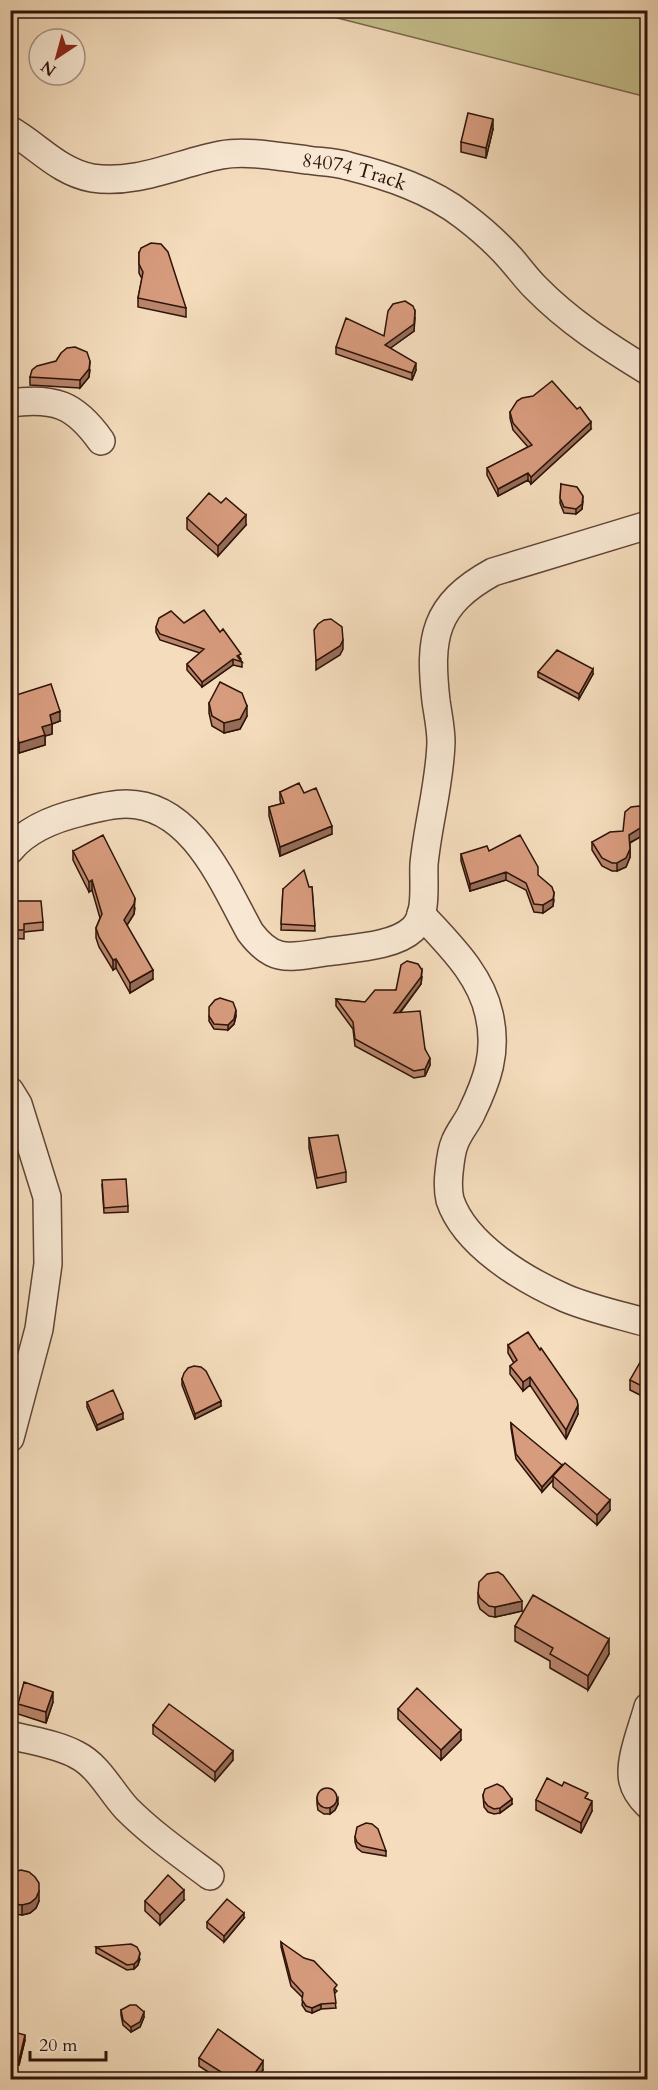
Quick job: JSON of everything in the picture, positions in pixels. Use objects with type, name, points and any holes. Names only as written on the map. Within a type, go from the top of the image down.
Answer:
[{"type":"street","name":"84074 Track","points":[[10,130],[50,159],[69,170],[91,177],[111,179],[136,177],[224,154],[346,165],[404,183],[463,214],[491,238],[534,286],[568,318],[604,345],[648,370]]},
{"type":"street","points":[[10,403],[33,400],[61,404],[90,425],[101,441]]},
{"type":"street","points":[[10,850],[17,841],[60,817],[127,804],[154,809],[172,818],[204,849],[250,932],[259,944],[271,953],[288,958],[396,939],[411,931],[419,922],[421,914],[424,862],[441,740],[433,672],[433,646],[437,629],[446,612],[470,585],[493,572],[648,525]]},
{"type":"street","points":[[421,914],[466,964],[482,990],[490,1014],[493,1047],[490,1068],[470,1115],[454,1143],[450,1163],[448,1187],[455,1212],[479,1245],[527,1278],[564,1298],[648,1323]]},
{"type":"street","points":[[10,1090],[18,1104],[47,1197],[48,1264],[39,1329],[10,1438]]},
{"type":"street","points":[[648,1707],[632,1766],[633,1780],[639,1795],[648,1805]]},
{"type":"street","points":[[10,1735],[54,1746],[78,1755],[93,1767],[126,1807],[149,1830],[210,1876]]},
{"type":"shaded area","points":[[310,11],[647,11],[647,97]]},
{"type":"building","points":[[468,113],[493,119],[486,148],[461,142]]},
{"type":"building","points":[[151,243],[161,244],[168,252],[186,308],[138,298],[143,272],[139,264],[139,253],[141,248]]},
{"type":"building","points":[[405,301],[413,306],[415,311],[414,324],[385,345],[416,363],[412,373],[336,347],[346,318],[384,336],[388,311],[393,304]]},
{"type":"building","points":[[75,347],[87,352],[90,361],[89,369],[80,380],[30,377],[32,370],[37,366],[56,361],[67,348]]},
{"type":"building","points":[[552,381],[577,409],[580,407],[591,422],[531,477],[528,473],[498,489],[487,468],[532,445],[513,423],[510,412],[517,401],[533,396]]},
{"type":"building","points":[[561,484],[577,487],[583,496],[582,504],[576,509],[564,507],[560,498]]},
{"type":"building","points":[[209,493],[221,503],[226,498],[246,515],[218,546],[187,518]]},
{"type":"building","points":[[204,610],[220,632],[223,629],[241,654],[237,656],[242,662],[233,659],[202,682],[187,664],[204,649],[160,634],[156,627],[159,618],[171,611],[184,623]]},
{"type":"building","points":[[331,619],[342,627],[343,640],[340,646],[316,661],[314,630],[324,620]]},
{"type":"building","points":[[557,650],[593,669],[579,694],[538,672]]},
{"type":"building","points":[[220,682],[242,693],[247,706],[240,719],[224,723],[212,716],[209,703]]},
{"type":"building","points":[[51,684],[60,711],[50,715],[52,724],[42,727],[45,735],[19,743],[17,735],[15,736],[10,728],[10,697]]},
{"type":"building","points":[[299,783],[304,793],[316,788],[332,826],[280,847],[269,807],[284,803],[280,792]]},
{"type":"building","points":[[639,806],[645,811],[647,821],[629,835],[630,849],[626,858],[612,863],[602,858],[592,842],[610,832],[623,831],[625,812],[631,807]]},
{"type":"building","points":[[103,835],[135,898],[124,920],[153,970],[130,983],[116,959],[113,960],[99,937],[96,928],[102,914],[92,880],[89,882],[73,851]]},
{"type":"building","points":[[520,835],[538,867],[538,875],[552,887],[554,893],[553,899],[543,905],[534,904],[526,883],[506,872],[470,884],[461,854],[487,846],[489,851]]},
{"type":"building","points":[[304,870],[309,887],[312,887],[315,926],[281,924],[283,889]]},
{"type":"building","points":[[10,901],[41,901],[43,922],[24,924],[24,930],[10,930]]},
{"type":"building","points":[[407,961],[418,964],[422,970],[421,977],[394,1013],[420,1011],[425,1049],[430,1058],[425,1069],[414,1071],[355,1039],[353,1022],[336,999],[365,1002],[375,990],[396,990],[401,965]]},
{"type":"building","points":[[220,998],[233,1002],[236,1010],[234,1019],[228,1025],[214,1024],[209,1016],[209,1007]]},
{"type":"building","points":[[338,1135],[346,1172],[317,1178],[309,1138]]},
{"type":"building","points":[[126,1179],[128,1206],[104,1208],[102,1180]]},
{"type":"building","points":[[528,1332],[577,1400],[578,1405],[566,1430],[530,1377],[523,1382],[510,1366],[517,1360],[508,1345]]},
{"type":"building","points":[[642,1359],[648,1362],[648,1394],[644,1392],[646,1388],[630,1380]]},
{"type":"building","points":[[194,1366],[206,1371],[221,1401],[195,1414],[182,1379],[188,1368]]},
{"type":"building","points":[[113,1390],[123,1413],[97,1425],[87,1402]]},
{"type":"building","points":[[511,1423],[562,1465],[542,1487],[516,1454]]},
{"type":"building","points":[[565,1463],[610,1500],[597,1515],[553,1476]]},
{"type":"building","points":[[498,1572],[503,1575],[522,1601],[495,1607],[489,1606],[480,1598],[479,1582],[487,1574]]},
{"type":"building","points":[[533,1595],[609,1639],[588,1676],[550,1654],[553,1648],[515,1626]]},
{"type":"building","points":[[24,1682],[53,1692],[46,1712],[18,1704]]},
{"type":"building","points":[[417,1688],[461,1730],[441,1750],[398,1709]]},
{"type":"building","points":[[169,1704],[233,1751],[215,1772],[153,1725]]},
{"type":"building","points":[[547,1778],[562,1786],[564,1782],[588,1793],[585,1798],[592,1801],[581,1823],[536,1800]]},
{"type":"building","points":[[497,1784],[503,1787],[512,1799],[500,1808],[494,1809],[484,1801],[483,1795],[485,1789]]},
{"type":"building","points":[[327,1788],[334,1791],[337,1798],[334,1805],[327,1808],[320,1805],[317,1798],[320,1791]]},
{"type":"building","points":[[366,1823],[378,1829],[386,1851],[362,1846],[357,1842],[355,1837],[357,1827]]},
{"type":"building","points":[[21,1870],[29,1872],[39,1883],[36,1898],[22,1905],[10,1901],[10,1875]]},
{"type":"building","points":[[168,1875],[184,1890],[160,1915],[145,1901]]},
{"type":"building","points":[[227,1899],[244,1913],[224,1936],[207,1922]]},
{"type":"building","points":[[281,1942],[304,1958],[314,1961],[337,1985],[334,1989],[336,2003],[321,2004],[312,2008],[306,2006],[302,2000],[303,1993],[291,1980]]},
{"type":"building","points":[[131,1944],[137,1947],[140,1953],[134,1964],[127,1965],[96,1947]]},
{"type":"building","points":[[130,2005],[136,2005],[144,2012],[140,2022],[131,2027],[123,2020],[121,2010]]},
{"type":"building","points":[[218,2029],[263,2061],[251,2079],[232,2079],[199,2058]]},
{"type":"building","points":[[10,2031],[25,2035],[19,2060],[10,2058]]}]
